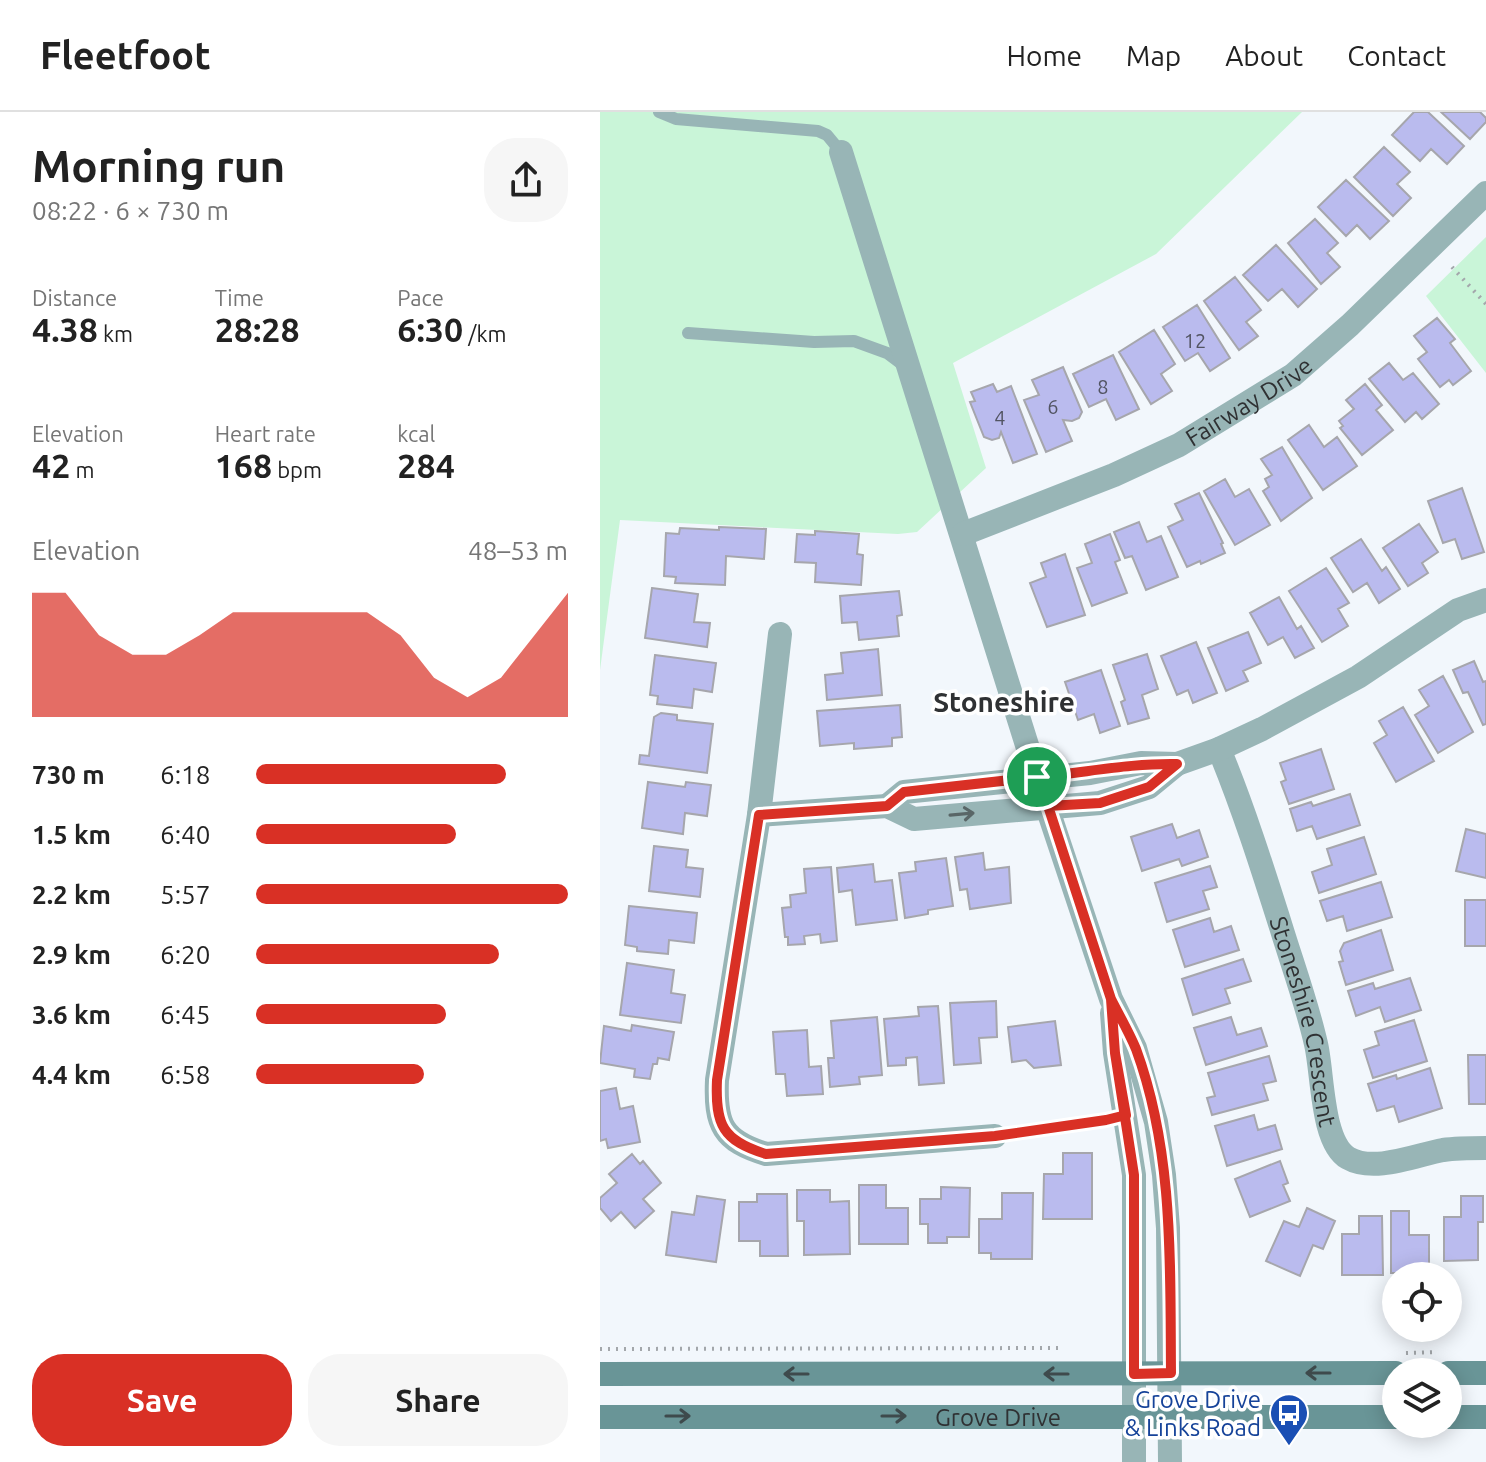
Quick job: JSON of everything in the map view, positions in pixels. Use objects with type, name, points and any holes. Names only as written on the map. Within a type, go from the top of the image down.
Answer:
[{"type":"main road","name":"Grove Drive","points":[[600,1374],[1382,1373]]},
{"type":"main road","points":[[1462,1373],[1486,1373]]},
{"type":"main road","name":"Grove Drive","points":[[600,1417],[1382,1417]]},
{"type":"main road","points":[[1462,1417],[1486,1417]]},
{"type":"street","points":[[841,152],[1037,777],[1111,999],[1135,1048],[1158,1135],[1168,1228],[1170,1462]]},
{"type":"street","name":"Fairway Drive","points":[[963,534],[1114,475],[1179,445],[1293,375],[1350,325],[1486,193]]},
{"type":"street","points":[[759,815],[887,806],[914,819],[1100,803],[1149,787],[1177,764],[1262,729],[1358,677],[1458,610],[1486,600]]},
{"type":"street","points":[[780,634],[759,815],[717,1080],[716,1107],[726,1133],[745,1148],[766,1154],[995,1136]]},
{"type":"street","name":"Stoneshire Crescent","points":[[1219,749],[1244,808],[1307,1009],[1317,1046],[1330,1134],[1336,1148],[1360,1163],[1379,1163],[1448,1150],[1486,1148]]},
{"type":"street","points":[[887,806],[904,792],[1090,773],[1141,763],[1177,764]]},
{"type":"street","points":[[1111,999],[1115,1053],[1134,1175],[1134,1462]]},
{"type":"lane","points":[[659,112],[687,121],[818,131],[827,135],[841,152]]},
{"type":"lane","points":[[688,333],[814,342],[854,341],[898,359],[911,373]]},
{"type":"path","points":[[1452,267],[1486,304]]},
{"type":"path","points":[[995,1136],[1126,1115]]},
{"type":"path","points":[[600,1349],[1058,1348]]},
{"type":"green space","points":[[600,112],[1302,112],[1156,254],[953,363],[986,468],[917,532],[898,534],[620,520],[600,670]]},
{"type":"green space","points":[[1486,237],[1486,373],[1426,296]]},
{"type":"building","points":[[1414,112],[1428,112],[1464,146],[1447,164],[1431,149],[1420,161],[1392,135]]},
{"type":"building","points":[[1441,112],[1480,112],[1486,122],[1470,139]]},
{"type":"building","points":[[1384,147],[1410,172],[1397,184],[1411,198],[1393,216],[1354,177]]},
{"type":"building","points":[[1346,180],[1389,221],[1370,239],[1357,225],[1346,236],[1318,207]]},
{"type":"building","points":[[1315,219],[1338,243],[1327,253],[1340,267],[1321,284],[1288,243]]},
{"type":"building","points":[[1276,245],[1317,289],[1298,307],[1282,289],[1268,301],[1243,275]]},
{"type":"building","points":[[1235,277],[1261,310],[1246,322],[1258,336],[1239,350],[1204,301]]},
{"type":"building","points":[[1197,305],[1230,358],[1210,371],[1198,353],[1185,361],[1163,327]]},
{"type":"building","points":[[1437,318],[1455,339],[1450,343],[1471,371],[1453,385],[1449,380],[1440,387],[1418,359],[1427,352],[1414,336]]},
{"type":"building","points":[[1154,330],[1175,364],[1161,374],[1172,391],[1151,404],[1119,352]]},
{"type":"building","points":[[1113,355],[1139,409],[1116,420],[1106,399],[1089,407],[1073,374]]},
{"type":"building","points":[[1389,363],[1403,380],[1413,373],[1439,404],[1422,419],[1416,412],[1405,422],[1369,379]]},
{"type":"building","points":[[1063,367],[1082,412],[1079,418],[1072,421],[1063,420],[1072,441],[1046,452],[1024,400],[1039,395],[1032,380]]},
{"type":"building","points":[[993,384],[997,392],[1011,386],[1037,454],[1013,463],[1001,432],[999,438],[992,440],[984,437],[970,402],[975,401],[971,392]]},
{"type":"building","points":[[1365,384],[1382,405],[1376,410],[1393,430],[1362,455],[1340,428],[1343,426],[1339,421],[1354,409],[1346,400]]},
{"type":"building","points":[[1309,425],[1324,447],[1337,437],[1357,466],[1323,490],[1288,440]]},
{"type":"building","points":[[1282,447],[1312,498],[1281,521],[1263,491],[1269,487],[1265,479],[1272,475],[1261,459]]},
{"type":"building","points":[[1225,479],[1235,497],[1249,489],[1270,525],[1235,545],[1204,491]]},
{"type":"building","points":[[1462,488],[1484,552],[1462,559],[1455,539],[1443,543],[1428,501]]},
{"type":"building","points":[[1199,493],[1225,553],[1187,567],[1168,527],[1183,520],[1175,504]]},
{"type":"building","points":[[1139,522],[1147,542],[1161,536],[1178,577],[1146,590],[1132,556],[1125,558],[1114,532]]},
{"type":"building","points":[[1419,524],[1438,552],[1422,563],[1428,573],[1408,586],[1383,548]]},
{"type":"building","points":[[719,527],[766,529],[764,559],[726,556],[725,585],[675,583],[676,577],[664,576],[666,533],[679,534],[680,528],[719,530]]},
{"type":"building","points":[[815,531],[859,534],[857,554],[863,555],[861,585],[815,582],[816,563],[795,562],[797,534],[815,535]]},
{"type":"building","points":[[1110,534],[1120,560],[1115,562],[1127,593],[1092,606],[1077,568],[1092,563],[1085,544]]},
{"type":"building","points":[[1361,539],[1382,571],[1386,567],[1400,589],[1379,603],[1367,583],[1353,592],[1331,558]]},
{"type":"building","points":[[1065,554],[1085,615],[1047,627],[1030,583],[1046,577],[1041,563]]},
{"type":"building","points":[[1326,568],[1349,603],[1338,609],[1348,626],[1322,642],[1289,591]]},
{"type":"building","points":[[652,588],[698,594],[694,622],[710,623],[707,647],[645,638]]},
{"type":"building","points":[[899,591],[902,615],[897,616],[899,636],[859,640],[857,622],[842,623],[840,596]]},
{"type":"building","points":[[1279,597],[1297,629],[1301,626],[1314,648],[1295,658],[1283,637],[1268,645],[1250,613]]},
{"type":"building","points":[[1248,632],[1261,663],[1243,671],[1248,681],[1226,691],[1208,648]]},
{"type":"building","points":[[1196,642],[1217,693],[1193,703],[1188,690],[1177,695],[1161,656]]},
{"type":"building","points":[[878,649],[882,695],[827,700],[825,675],[843,673],[841,653]]},
{"type":"building","points":[[1147,654],[1158,689],[1142,695],[1149,718],[1128,724],[1121,702],[1125,700],[1113,665]]},
{"type":"building","points":[[655,655],[716,663],[712,692],[694,689],[692,708],[657,704],[658,696],[650,695]]},
{"type":"building","points":[[1474,661],[1483,682],[1486,681],[1486,724],[1483,725],[1468,692],[1463,693],[1453,670]]},
{"type":"building","points":[[1101,670],[1120,726],[1100,733],[1094,714],[1078,720],[1065,682]]},
{"type":"building","points":[[1443,676],[1473,732],[1438,753],[1415,715],[1429,706],[1419,690]]},
{"type":"building","points":[[900,705],[902,737],[892,738],[892,746],[854,749],[854,743],[820,746],[817,711]]},
{"type":"building","points":[[1403,707],[1434,761],[1396,782],[1374,743],[1387,735],[1379,721]]},
{"type":"building","points":[[661,713],[677,715],[677,720],[713,724],[707,773],[639,764],[640,755],[649,756],[654,717]]},
{"type":"building","points":[[1321,749],[1334,789],[1289,804],[1281,782],[1286,780],[1280,763]]},
{"type":"building","points":[[648,782],[685,787],[686,782],[711,785],[707,816],[685,813],[683,834],[642,828]]},
{"type":"building","points":[[1350,794],[1360,825],[1317,839],[1312,826],[1297,831],[1290,809],[1311,802],[1313,806]]},
{"type":"building","points":[[1172,824],[1177,838],[1199,830],[1208,857],[1182,866],[1179,859],[1142,871],[1131,837]]},
{"type":"building","points":[[1466,829],[1486,834],[1486,878],[1456,871]]},
{"type":"building","points":[[1364,837],[1376,874],[1319,893],[1312,872],[1332,865],[1327,849]]},
{"type":"building","points":[[654,846],[688,850],[686,867],[703,869],[700,897],[649,891]]},
{"type":"building","points":[[983,853],[985,870],[1009,867],[1011,903],[970,909],[967,889],[960,890],[955,857]]},
{"type":"building","points":[[946,858],[953,906],[905,918],[899,873],[916,871],[915,862]]},
{"type":"building","points":[[873,864],[875,882],[892,880],[897,920],[856,925],[852,890],[839,892],[837,868]]},
{"type":"building","points":[[1210,866],[1217,887],[1203,891],[1209,909],[1167,922],[1155,883]]},
{"type":"building","points":[[831,867],[837,941],[821,943],[820,934],[804,936],[805,944],[788,945],[782,908],[791,907],[790,895],[806,893],[804,869]]},
{"type":"building","points":[[1381,882],[1392,917],[1347,931],[1343,916],[1327,921],[1320,901]]},
{"type":"building","points":[[1465,900],[1486,900],[1486,946],[1465,946]]},
{"type":"building","points":[[629,906],[697,913],[694,943],[669,940],[668,954],[637,951],[637,947],[625,945]]},
{"type":"building","points":[[1210,918],[1214,932],[1231,926],[1239,950],[1185,967],[1173,930]]},
{"type":"building","points":[[1381,930],[1393,970],[1346,985],[1339,962],[1343,961],[1340,951],[1344,943]]},
{"type":"building","points":[[1243,959],[1251,981],[1225,989],[1230,1003],[1193,1015],[1182,979]]},
{"type":"building","points":[[627,963],[674,970],[671,993],[685,995],[681,1023],[620,1015]]},
{"type":"building","points":[[1410,978],[1421,1010],[1385,1022],[1380,1007],[1356,1016],[1348,991],[1373,983],[1375,989]]},
{"type":"building","points":[[996,1001],[997,1037],[979,1038],[981,1063],[954,1065],[950,1003]]},
{"type":"building","points":[[938,1006],[944,1083],[919,1085],[917,1057],[906,1058],[906,1065],[888,1066],[884,1019],[919,1016],[918,1007]]},
{"type":"building","points":[[877,1017],[882,1075],[859,1077],[860,1084],[830,1087],[828,1058],[834,1058],[831,1021]]},
{"type":"building","points":[[1231,1017],[1237,1035],[1261,1028],[1267,1046],[1206,1065],[1194,1028]]},
{"type":"building","points":[[1414,1020],[1427,1061],[1373,1078],[1364,1050],[1379,1045],[1375,1032]]},
{"type":"building","points":[[1055,1021],[1061,1065],[1034,1068],[1026,1060],[1012,1062],[1008,1027]]},
{"type":"building","points":[[632,1025],[674,1032],[669,1060],[658,1058],[657,1064],[653,1064],[650,1079],[634,1077],[635,1069],[600,1063],[604,1026],[631,1031]]},
{"type":"building","points":[[807,1030],[809,1067],[821,1066],[823,1094],[787,1096],[785,1074],[776,1074],[773,1032]]},
{"type":"building","points":[[1468,1055],[1486,1055],[1486,1104],[1469,1104]]},
{"type":"building","points":[[1269,1056],[1276,1081],[1263,1084],[1268,1100],[1212,1115],[1207,1098],[1215,1096],[1208,1073]]},
{"type":"building","points":[[1430,1068],[1442,1108],[1399,1122],[1394,1106],[1377,1111],[1368,1084],[1396,1075],[1397,1079]]},
{"type":"building","points":[[616,1088],[620,1109],[633,1106],[640,1142],[608,1148],[606,1139],[600,1141],[600,1091]]},
{"type":"building","points":[[1254,1115],[1258,1130],[1275,1125],[1282,1149],[1227,1166],[1215,1126]]},
{"type":"building","points":[[1063,1153],[1092,1153],[1092,1219],[1043,1219],[1044,1174],[1063,1174]]},
{"type":"building","points":[[632,1154],[640,1164],[643,1161],[661,1183],[643,1199],[654,1211],[635,1228],[621,1212],[611,1221],[600,1208],[600,1198],[617,1183],[609,1174]]},
{"type":"building","points":[[1280,1161],[1288,1183],[1283,1185],[1290,1201],[1250,1217],[1235,1179]]},
{"type":"building","points":[[859,1185],[886,1185],[886,1208],[908,1208],[908,1244],[859,1244]]},
{"type":"building","points":[[941,1187],[970,1188],[969,1237],[947,1237],[947,1243],[928,1243],[928,1224],[920,1224],[920,1199],[941,1199]]},
{"type":"building","points":[[797,1190],[830,1190],[830,1202],[849,1201],[850,1254],[804,1255],[804,1221],[797,1221]]},
{"type":"building","points":[[1002,1193],[1033,1193],[1032,1259],[991,1259],[991,1253],[979,1253],[979,1219],[1002,1219]]},
{"type":"building","points":[[757,1194],[787,1194],[788,1256],[760,1256],[760,1241],[739,1241],[739,1202],[757,1202]]},
{"type":"building","points":[[697,1196],[725,1200],[716,1262],[666,1255],[672,1212],[694,1215]]},
{"type":"building","points":[[1461,1196],[1483,1196],[1483,1222],[1478,1222],[1478,1260],[1444,1261],[1444,1217],[1461,1217]]},
{"type":"building","points":[[1307,1208],[1335,1221],[1323,1249],[1313,1245],[1300,1276],[1266,1261],[1284,1221],[1299,1227]]},
{"type":"building","points":[[1391,1211],[1409,1211],[1409,1235],[1429,1235],[1429,1262],[1391,1262]]},
{"type":"building","points":[[1359,1216],[1382,1216],[1382,1275],[1342,1275],[1342,1234],[1359,1234]]},
{"type":"place","name":"Grove Drive & Links Road","points":[[1289,1447]]},
{"type":"district","name":"Stoneshire","points":[[1004,701]]},
{"type":"route","points":[[1037,777],[904,792],[887,806],[759,815],[717,1080],[716,1107],[726,1133],[745,1148],[766,1154],[995,1136],[1126,1115],[1115,1053],[1111,999],[1135,1048],[1156,1122],[1168,1228],[1171,1373],[1134,1374],[1134,1175],[1126,1115],[1115,1053],[1111,999],[1048,806],[1100,803],[1149,787],[1177,764],[1141,763],[1090,773],[1037,777]]}]
